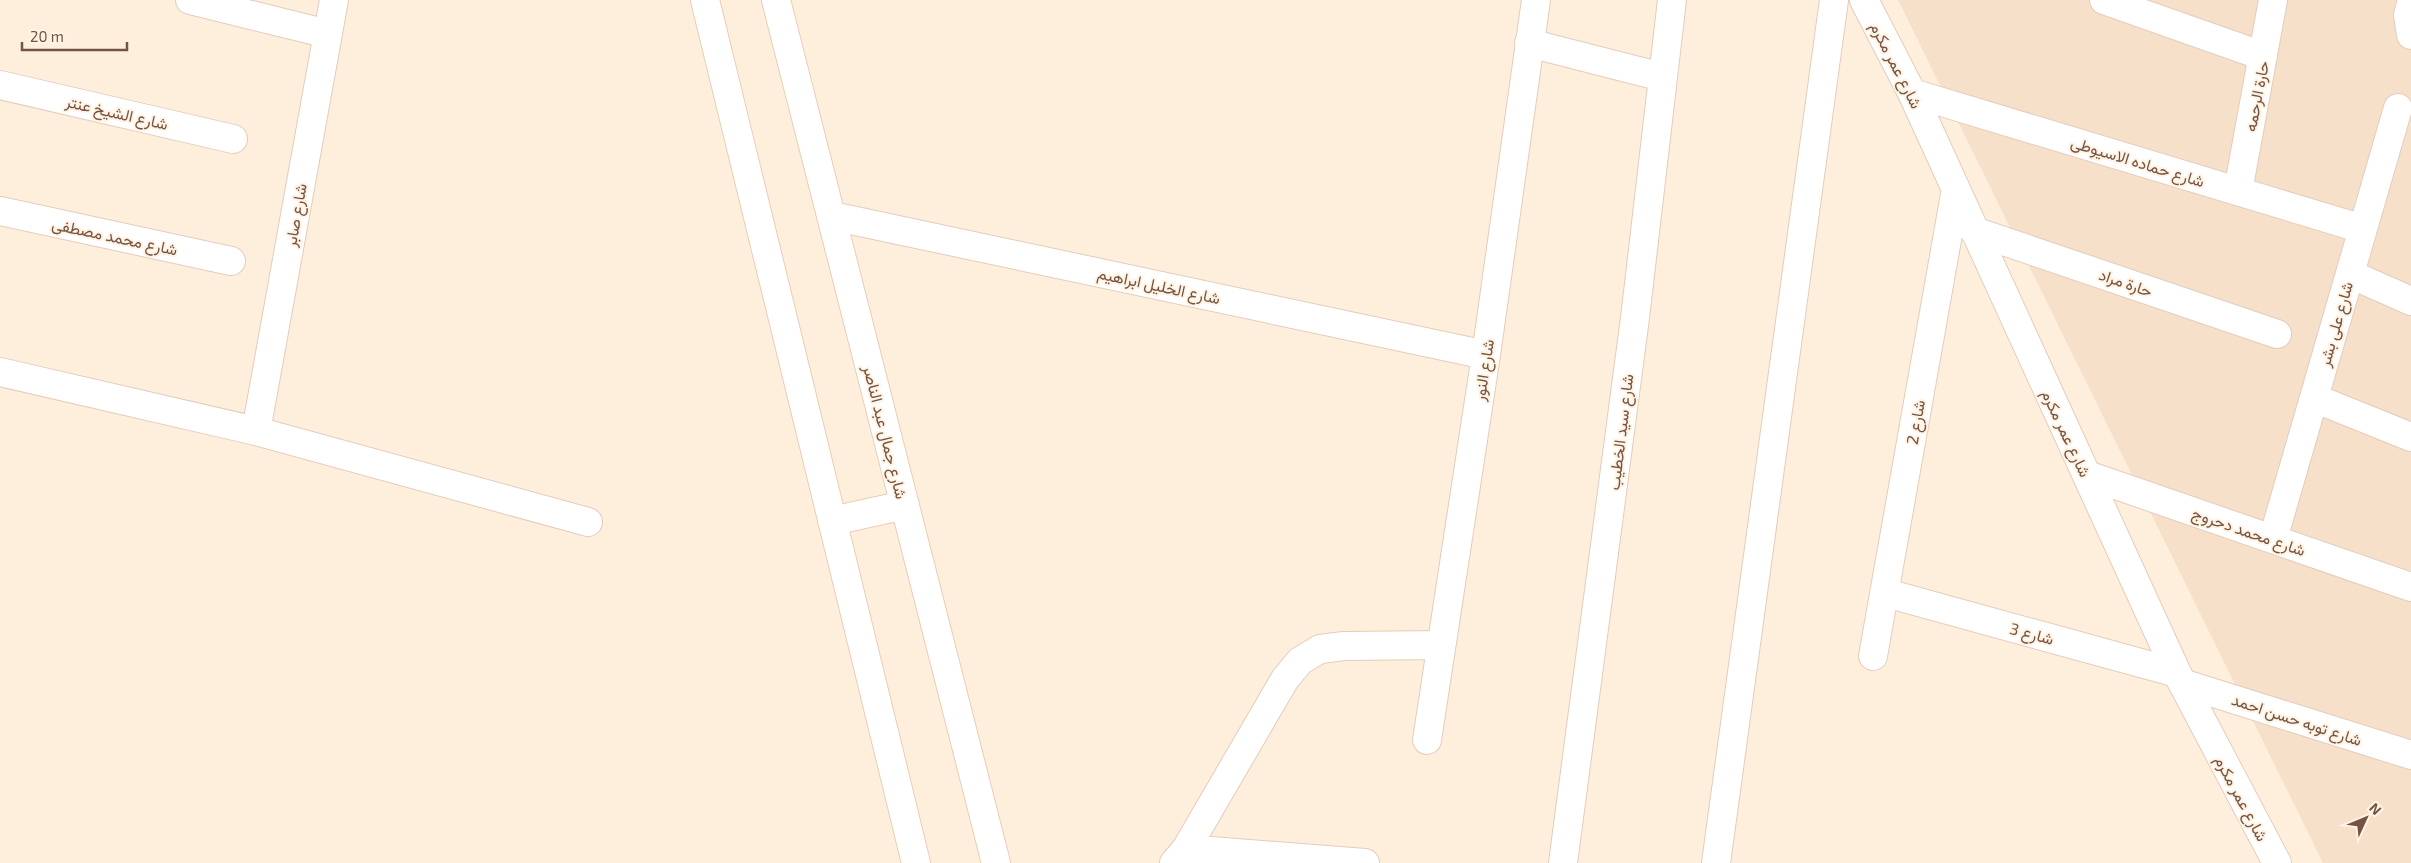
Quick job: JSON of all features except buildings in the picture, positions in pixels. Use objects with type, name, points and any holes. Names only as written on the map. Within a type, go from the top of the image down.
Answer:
[{"type":"street","points":[[190,0],[328,34]]},
{"type":"street","name":"شارع صابر","points":[[256,431],[334,0]]},
{"type":"street","points":[[705,0],[916,863]]},
{"type":"street","name":"شارع جمال عبد الناصر","points":[[776,0],[996,863]]},
{"type":"street","name":"شارع النور","points":[[1427,740],[1486,354],[1536,0]]},
{"type":"street","name":"شارع سيد الخطيب","points":[[1563,863],[1634,318],[1672,0]]},
{"type":"street","points":[[1716,863],[1834,0]]},
{"type":"street","name":"شارع عمر مكرم","points":[[1864,0],[1912,93],[2180,678],[2277,863]]},
{"type":"street","points":[[2104,0],[2263,56]]},
{"type":"street","name":"حارة الرحمه","points":[[2238,191],[2273,0]]},
{"type":"street","points":[[2411,3],[2408,15],[2411,35]]},
{"type":"street","points":[[1530,43],[1662,77]]},
{"type":"street","name":"شارع الشيخ عنتر","points":[[0,85],[234,139]]},
{"type":"street","name":"شارع حماده الاسيوطى","points":[[1912,93],[2363,229]]},
{"type":"street","name":"شارع على بشر","points":[[2273,539],[2398,108]]},
{"type":"street","name":"شارع 2","points":[[1873,656],[1886,593],[1956,189]]},
{"type":"street","name":"شارع محمد مصطفى","points":[[0,211],[231,261]]},
{"type":"street","name":"شارع الخليل ابراهيم","points":[[832,216],[1486,354]]},
{"type":"street","name":"حارة مراد","points":[[1974,231],[2277,334]]},
{"type":"street","points":[[2350,274],[2411,301]]},
{"type":"street","points":[[0,372],[256,431],[588,522]]},
{"type":"street","points":[[2314,398],[2411,437]]},
{"type":"street","name":"شارع محمد دحروج","points":[[2087,475],[2411,587]]},
{"type":"street","points":[[832,521],[905,505]]},
{"type":"street","name":"شارع 3","points":[[1886,593],[2180,678]]},
{"type":"street","points":[[1365,863],[1180,856],[1285,678],[1300,660],[1320,649],[1344,646],[1441,645]]},
{"type":"street","name":"شارع توبه حسن احمد","points":[[2180,678],[2411,755]]},
{"type":"shaded area","points":[[1898,0],[2411,0],[2411,863],[2323,863]]}]
